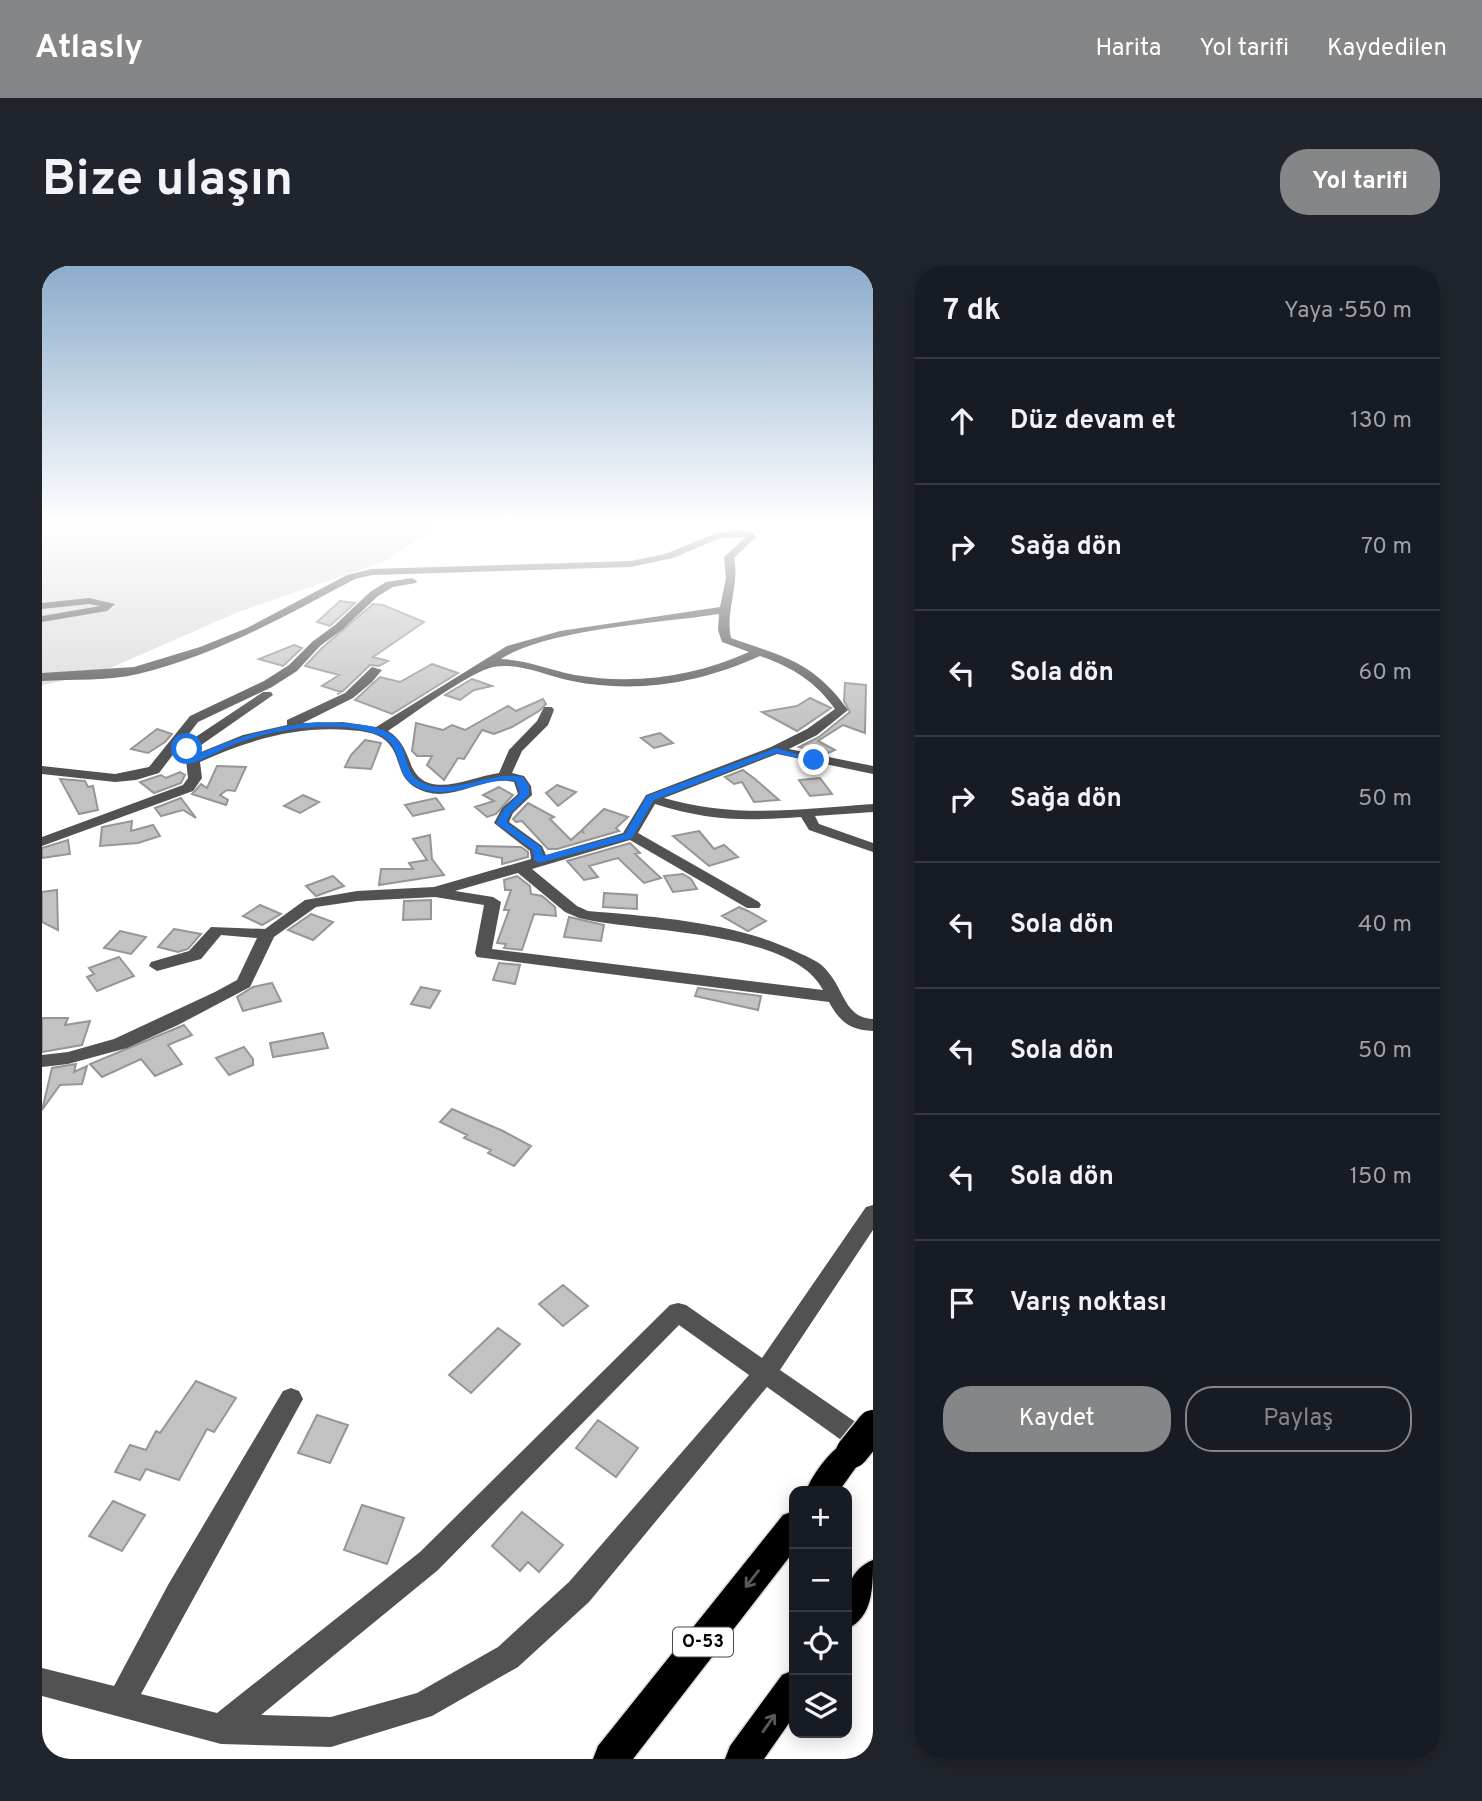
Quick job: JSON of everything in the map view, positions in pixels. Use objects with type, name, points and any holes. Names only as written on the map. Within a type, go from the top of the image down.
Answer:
[{"type":"highway","points":[[826,1486],[862,1450],[873,1426]]},
{"type":"highway","name":"O-53","points":[[611,1759],[789,1532]]},
{"type":"highway","points":[[848,1612],[873,1576]]},
{"type":"highway","points":[[743,1759],[789,1694]]},
{"type":"street","points":[[42,677],[135,671],[204,649],[251,630],[323,593]]},
{"type":"street","points":[[42,842],[188,788],[195,778],[193,760],[187,749],[282,685],[293,668],[316,644],[376,593]]},
{"type":"street","points":[[436,892],[630,834],[651,798],[776,750],[813,732],[842,710],[820,680],[797,664],[726,640],[721,627],[729,593]]},
{"type":"street","points":[[42,606],[89,601],[110,604],[103,609],[42,620]]},
{"type":"street","points":[[377,732],[511,648],[561,634],[725,610]]},
{"type":"street","points":[[487,664],[512,663],[574,678],[638,683],[690,678],[738,662],[760,651]]},
{"type":"street","points":[[42,770],[114,778],[136,776],[154,770],[194,719],[268,684],[293,668]]},
{"type":"street","points":[[193,760],[230,743],[281,728],[342,700],[367,684],[376,670]]},
{"type":"street","points":[[504,776],[516,750],[543,722],[548,710]]},
{"type":"street","points":[[281,728],[318,725],[360,727],[388,736],[397,745],[406,774],[420,785],[441,789],[464,788],[504,776],[519,779],[524,786],[525,795],[507,811],[501,823],[537,849],[539,860]]},
{"type":"street","points":[[776,750],[873,770]]},
{"type":"street","points":[[651,798],[696,812],[734,816],[806,814],[873,808]]},
{"type":"street","points":[[806,814],[814,827],[873,848]]},
{"type":"street","points":[[630,834],[752,905]]},
{"type":"street","points":[[519,866],[571,909],[585,915],[698,928],[782,953],[813,966],[826,976],[833,997],[845,1017],[866,1026],[873,1025]]},
{"type":"street","points":[[42,1061],[83,1057],[212,1001],[244,983],[256,953],[268,934],[311,903],[358,896],[436,892],[493,902],[483,953],[833,997]]},
{"type":"street","points":[[157,966],[195,955],[217,930],[268,934]]},
{"type":"street","points":[[42,1682],[221,1728],[331,1732],[422,1706],[508,1657],[579,1592],[765,1373],[873,1213]]},
{"type":"street","points":[[221,1728],[429,1561],[678,1312],[765,1373],[862,1450]]},
{"type":"street","points":[[121,1702],[178,1595],[291,1399]]},
{"type":"shaded area","points":[[42,593],[294,593],[238,612],[99,673],[42,685]]},
{"type":"building","points":[[340,601],[355,603],[330,626],[317,622]]},
{"type":"building","points":[[373,604],[383,605],[424,622],[373,657],[388,661],[379,666],[370,665],[341,692],[322,686],[339,675],[305,666]]},
{"type":"building","points":[[294,645],[302,648],[283,666],[259,659]]},
{"type":"building","points":[[432,664],[458,673],[392,714],[355,700],[380,677],[400,682]]},
{"type":"building","points":[[472,679],[492,686],[474,690],[460,700],[445,695]]},
{"type":"building","points":[[845,683],[866,685],[865,733],[843,725],[818,741],[835,750],[826,754],[799,747],[819,737],[850,712],[844,701]]},
{"type":"building","points":[[810,698],[831,708],[797,731],[762,712],[797,706]]},
{"type":"building","points":[[543,699],[546,704],[539,711],[512,727],[494,734],[482,730],[464,759],[458,758],[444,780],[427,765],[432,756],[417,756],[412,751],[416,723],[443,730],[452,725],[465,730],[508,706],[516,711]]},
{"type":"building","points":[[157,729],[172,734],[148,753],[131,749]]},
{"type":"building","points":[[660,733],[673,743],[654,748],[641,738]]},
{"type":"building","points":[[365,740],[381,743],[371,769],[345,767],[351,755]]},
{"type":"building","points":[[217,766],[246,767],[235,791],[227,790],[220,795],[228,800],[226,805],[192,794],[201,784],[207,788]]},
{"type":"building","points":[[743,770],[779,800],[754,802],[742,782],[734,784],[725,777]]},
{"type":"building","points":[[180,772],[185,775],[181,783],[154,793],[140,782],[161,775],[166,778]]},
{"type":"building","points":[[820,778],[832,794],[810,796],[799,780]]},
{"type":"building","points":[[60,779],[85,781],[88,787],[93,786],[98,810],[79,814]]},
{"type":"building","points":[[557,785],[576,792],[558,806],[546,793]]},
{"type":"building","points":[[499,787],[513,795],[496,814],[487,817],[475,807],[494,801],[483,795]]},
{"type":"building","points":[[303,795],[319,802],[300,813],[284,806]]},
{"type":"building","points":[[181,798],[196,818],[183,810],[161,816],[155,808]]},
{"type":"building","points":[[436,798],[444,809],[413,816],[405,805]]},
{"type":"building","points":[[528,803],[554,817],[550,819],[571,840],[583,832],[604,809],[628,817],[616,828],[619,831],[557,849],[548,849],[522,821],[516,822],[513,819]]},
{"type":"building","points":[[132,821],[131,831],[153,825],[160,836],[138,843],[100,846],[102,827]]},
{"type":"building","points":[[699,831],[714,849],[724,845],[738,857],[709,866],[673,836]]},
{"type":"building","points":[[430,835],[432,859],[444,875],[379,885],[381,869],[413,869],[409,863],[427,860],[413,839]]},
{"type":"building","points":[[68,840],[70,854],[42,858],[42,848]]},
{"type":"building","points":[[630,843],[640,853],[635,854],[661,878],[644,883],[618,858],[589,866],[598,877],[584,880],[567,861]]},
{"type":"building","points":[[477,846],[521,847],[528,852],[528,857],[502,864],[502,858],[476,853]]},
{"type":"building","points":[[683,874],[691,879],[697,889],[673,892],[664,876]]},
{"type":"building","points":[[333,876],[344,886],[316,896],[306,886]]},
{"type":"building","points":[[517,876],[530,886],[531,894],[542,896],[555,907],[556,916],[534,914],[522,950],[504,948],[506,944],[497,943],[509,910],[504,910],[511,890],[505,890],[504,880]]},
{"type":"building","points":[[57,890],[58,930],[42,922],[42,892]]},
{"type":"building","points":[[604,893],[637,895],[637,909],[603,907]]},
{"type":"building","points":[[431,900],[431,919],[403,920],[404,901]]},
{"type":"building","points":[[260,905],[281,914],[262,925],[243,916]]},
{"type":"building","points":[[739,907],[766,921],[748,931],[722,916]]},
{"type":"building","points":[[311,914],[333,922],[313,940],[288,930]]},
{"type":"building","points":[[569,917],[604,925],[601,941],[564,937]]},
{"type":"building","points":[[174,929],[201,934],[188,949],[178,952],[158,947]]},
{"type":"building","points":[[120,931],[146,937],[131,954],[104,948]]},
{"type":"building","points":[[119,957],[134,976],[97,991],[87,977],[94,974],[89,968]]},
{"type":"building","points":[[499,963],[520,965],[515,984],[493,980]]},
{"type":"building","points":[[272,983],[281,1001],[243,1011],[237,997],[253,987]]},
{"type":"building","points":[[421,987],[440,991],[430,1008],[411,1004]]},
{"type":"building","points":[[698,988],[761,996],[758,1010],[695,996]]},
{"type":"building","points":[[42,1018],[68,1018],[65,1025],[90,1021],[82,1045],[42,1052]]},
{"type":"building","points":[[184,1025],[192,1035],[168,1045],[182,1064],[155,1076],[141,1059],[102,1077],[90,1064]]},
{"type":"building","points":[[323,1033],[328,1048],[273,1057],[270,1043]]},
{"type":"building","points":[[244,1047],[253,1059],[253,1065],[229,1075],[216,1058]]},
{"type":"building","points":[[76,1064],[74,1072],[87,1066],[82,1084],[60,1085],[42,1110],[52,1068]]},
{"type":"building","points":[[452,1109],[531,1146],[514,1166],[488,1153],[491,1150],[464,1138],[467,1135],[440,1122]]},
{"type":"building","points":[[563,1285],[588,1306],[563,1326],[539,1304]]},
{"type":"building","points":[[498,1328],[520,1344],[471,1393],[449,1375]]},
{"type":"building","points":[[196,1381],[236,1398],[214,1432],[207,1429],[179,1480],[146,1469],[140,1480],[115,1472],[130,1445],[146,1450],[156,1431],[160,1433]]},
{"type":"building","points":[[317,1415],[348,1425],[330,1463],[298,1453]]},
{"type":"building","points":[[598,1420],[638,1448],[616,1477],[576,1448]]},
{"type":"building","points":[[113,1501],[145,1515],[122,1551],[89,1536]]},
{"type":"building","points":[[362,1505],[404,1518],[387,1564],[344,1550]]},
{"type":"building","points":[[522,1512],[563,1545],[539,1572],[528,1562],[520,1571],[492,1546]]},
{"type":"route","points":[[187,749],[193,760],[230,743],[281,728],[318,725],[360,727],[377,732],[388,736],[397,745],[406,774],[420,785],[441,789],[464,788],[504,776],[519,779],[524,786],[525,795],[507,811],[501,823],[537,849],[539,860],[629,836],[651,798],[776,750],[814,760]]}]
